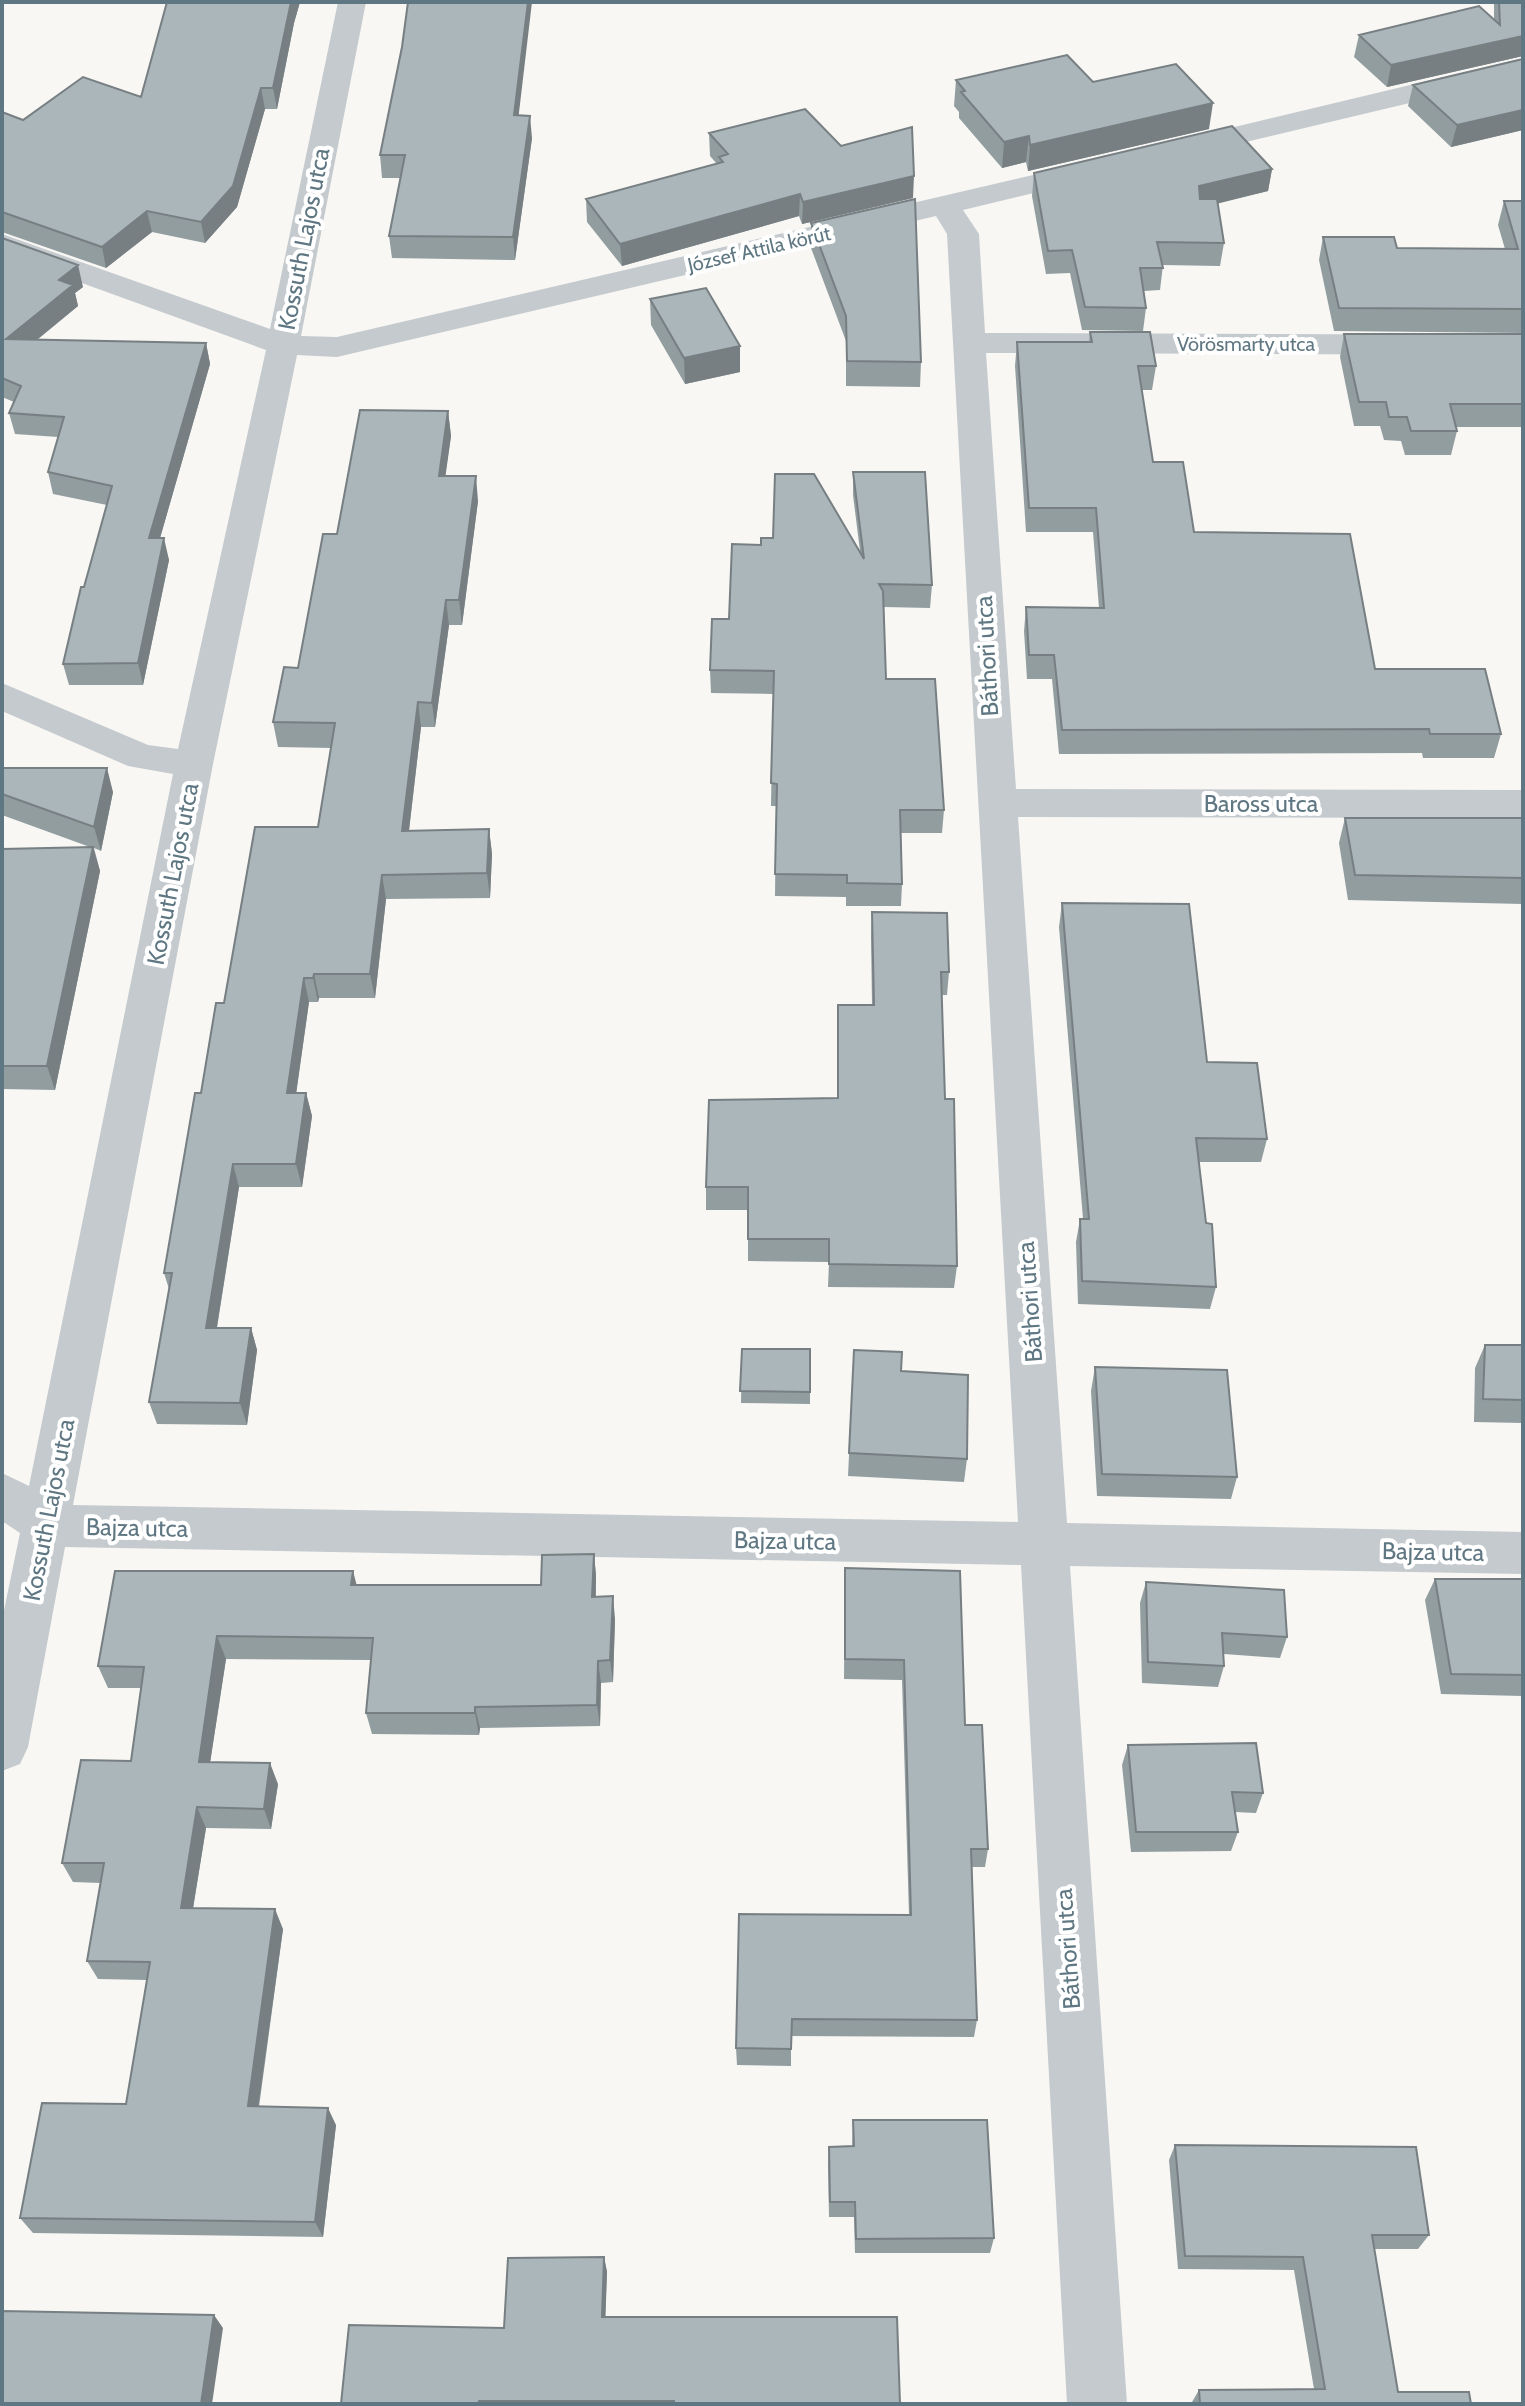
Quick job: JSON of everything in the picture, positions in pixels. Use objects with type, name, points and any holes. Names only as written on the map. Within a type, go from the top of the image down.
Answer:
[{"type":"street","name":"Kossuth Lajos utca","points":[[2,1747],[194,764],[352,2]]},
{"type":"street","points":[[1158,154],[1523,67]]},
{"type":"street","name":"József Attila körút","points":[[2,243],[283,345],[337,347],[1127,162]]},
{"type":"street","name":"Báthori utca","points":[[945,205],[963,234],[1097,2404]]},
{"type":"street","name":"Vörösmarty utca","points":[[969,343],[1523,345]]},
{"type":"street","points":[[2,696],[141,757],[194,764]]},
{"type":"street","name":"Baross utca","points":[[998,803],[1523,804]]},
{"type":"street","points":[[2,1494],[47,1526]]},
{"type":"street","name":"Bajza utca","points":[[47,1526],[1043,1547],[1523,1553]]},
{"type":"building","points":[[167,2],[291,2],[273,88],[261,88],[233,186],[201,222],[147,211],[102,247],[2,212],[2,112],[23,120],[83,77],[141,97]]},
{"type":"building","points":[[408,2],[528,2],[514,115],[530,116],[513,237],[389,236],[405,155],[380,155]]},
{"type":"building","points":[[1499,2],[1523,2],[1523,36],[1391,65],[1359,35],[1479,6],[1500,25]]},
{"type":"building","points":[[1067,55],[1093,82],[1176,64],[1213,103],[1030,145],[1029,136],[1004,142],[961,92],[965,91],[956,80]]},
{"type":"building","points":[[1523,59],[1523,110],[1457,125],[1413,85]]},
{"type":"building","points":[[805,109],[841,146],[912,127],[914,176],[803,202],[800,194],[620,244],[586,199],[723,162],[719,157],[728,154],[709,133]]},
{"type":"building","points":[[1232,126],[1272,169],[1199,186],[1200,199],[1217,199],[1224,243],[1157,242],[1163,268],[1140,268],[1146,308],[1085,307],[1072,250],[1048,251],[1034,173]]},
{"type":"building","points":[[915,199],[921,362],[847,361],[846,316],[811,223]]},
{"type":"building","points":[[1504,201],[1523,201],[1523,309],[1339,308],[1323,237],[1394,237],[1397,248],[1518,249]]},
{"type":"building","points":[[2,238],[78,265],[59,280],[73,285],[6,339],[206,343],[149,538],[164,538],[138,663],[63,664],[81,587],[84,587],[112,486],[48,472],[64,417],[9,413],[21,386],[2,378]]},
{"type":"building","points":[[706,288],[740,346],[684,358],[650,299]]},
{"type":"building","points":[[1090,332],[1150,332],[1156,366],[1138,366],[1153,462],[1183,462],[1194,532],[1350,534],[1375,669],[1485,669],[1501,734],[1430,734],[1429,729],[1062,730],[1054,655],[1029,655],[1026,607],[1104,608],[1096,508],[1029,508],[1017,342],[1092,342]]},
{"type":"building","points":[[1344,334],[1523,334],[1523,404],[1450,404],[1457,431],[1411,431],[1407,417],[1389,417],[1386,402],[1359,402]]},
{"type":"building","points":[[360,410],[448,411],[439,476],[476,476],[459,600],[446,600],[432,703],[418,702],[402,831],[489,829],[487,873],[382,875],[370,974],[314,974],[313,978],[304,978],[287,1093],[306,1093],[296,1164],[233,1164],[206,1328],[251,1328],[240,1403],[149,1402],[172,1273],[164,1273],[195,1093],[201,1093],[216,1003],[224,1003],[255,827],[318,827],[335,723],[273,722],[284,667],[298,668],[323,534],[337,534]]},
{"type":"building","points":[[853,472],[925,472],[932,585],[879,584],[883,591],[886,679],[935,679],[944,810],[900,810],[902,884],[847,883],[847,875],[775,874],[777,784],[771,783],[774,671],[710,670],[712,619],[729,619],[732,544],[761,545],[761,538],[773,538],[775,474],[814,474],[864,559]]},
{"type":"building","points":[[2,768],[107,768],[94,827],[2,794]]},
{"type":"building","points":[[1345,818],[1523,818],[1523,878],[1355,875]]},
{"type":"building","points":[[93,847],[47,1066],[2,1066],[2,849]]},
{"type":"building","points":[[1062,903],[1189,904],[1207,1062],[1257,1063],[1267,1139],[1196,1138],[1206,1223],[1212,1224],[1216,1287],[1082,1281],[1080,1219],[1089,1219]]},
{"type":"building","points":[[872,912],[947,913],[949,972],[941,972],[945,1099],[954,1099],[957,1266],[829,1264],[829,1239],[748,1239],[748,1187],[706,1187],[709,1100],[838,1098],[838,1005],[874,1005]]},
{"type":"building","points":[[1485,1345],[1523,1345],[1523,1400],[1483,1399]]},
{"type":"building","points":[[742,1349],[810,1349],[810,1392],[740,1391]]},
{"type":"building","points":[[854,1350],[902,1352],[901,1371],[968,1375],[967,1459],[849,1453]]},
{"type":"building","points":[[1095,1367],[1227,1370],[1237,1477],[1102,1474]]},
{"type":"building","points":[[594,1554],[592,1597],[613,1596],[610,1660],[598,1661],[597,1705],[475,1707],[475,1713],[366,1713],[373,1638],[217,1636],[199,1762],[270,1763],[264,1809],[197,1807],[181,1908],[275,1909],[248,2106],[328,2108],[315,2222],[20,2218],[42,2103],[126,2104],[150,1962],[87,1961],[104,1863],[62,1863],[81,1760],[131,1761],[144,1667],[98,1666],[115,1571],[353,1571],[351,1585],[541,1585],[542,1555]]},
{"type":"building","points":[[845,1568],[960,1571],[965,1725],[982,1725],[988,1849],[971,1849],[977,2020],[792,2019],[791,2049],[736,2048],[739,1914],[911,1915],[904,1660],[845,1659]]},
{"type":"building","points":[[1435,1579],[1523,1579],[1523,1675],[1451,1674]]},
{"type":"building","points":[[1146,1582],[1284,1590],[1287,1637],[1222,1633],[1224,1666],[1148,1662]]},
{"type":"building","points":[[1256,1743],[1263,1793],[1232,1792],[1238,1832],[1136,1832],[1128,1745]]},
{"type":"building","points":[[853,2120],[987,2120],[994,2238],[856,2239],[855,2202],[830,2202],[829,2147],[854,2146]]},
{"type":"building","points":[[1175,2145],[1416,2147],[1429,2235],[1372,2235],[1398,2392],[1469,2392],[1471,2404],[1200,2404],[1199,2390],[1325,2389],[1303,2257],[1185,2256]]},
{"type":"building","points":[[604,2257],[602,2317],[897,2317],[900,2404],[479,2401],[478,2404],[341,2404],[349,2325],[504,2328],[508,2258]]},
{"type":"building","points":[[2,2311],[214,2315],[201,2404],[2,2404]]}]
